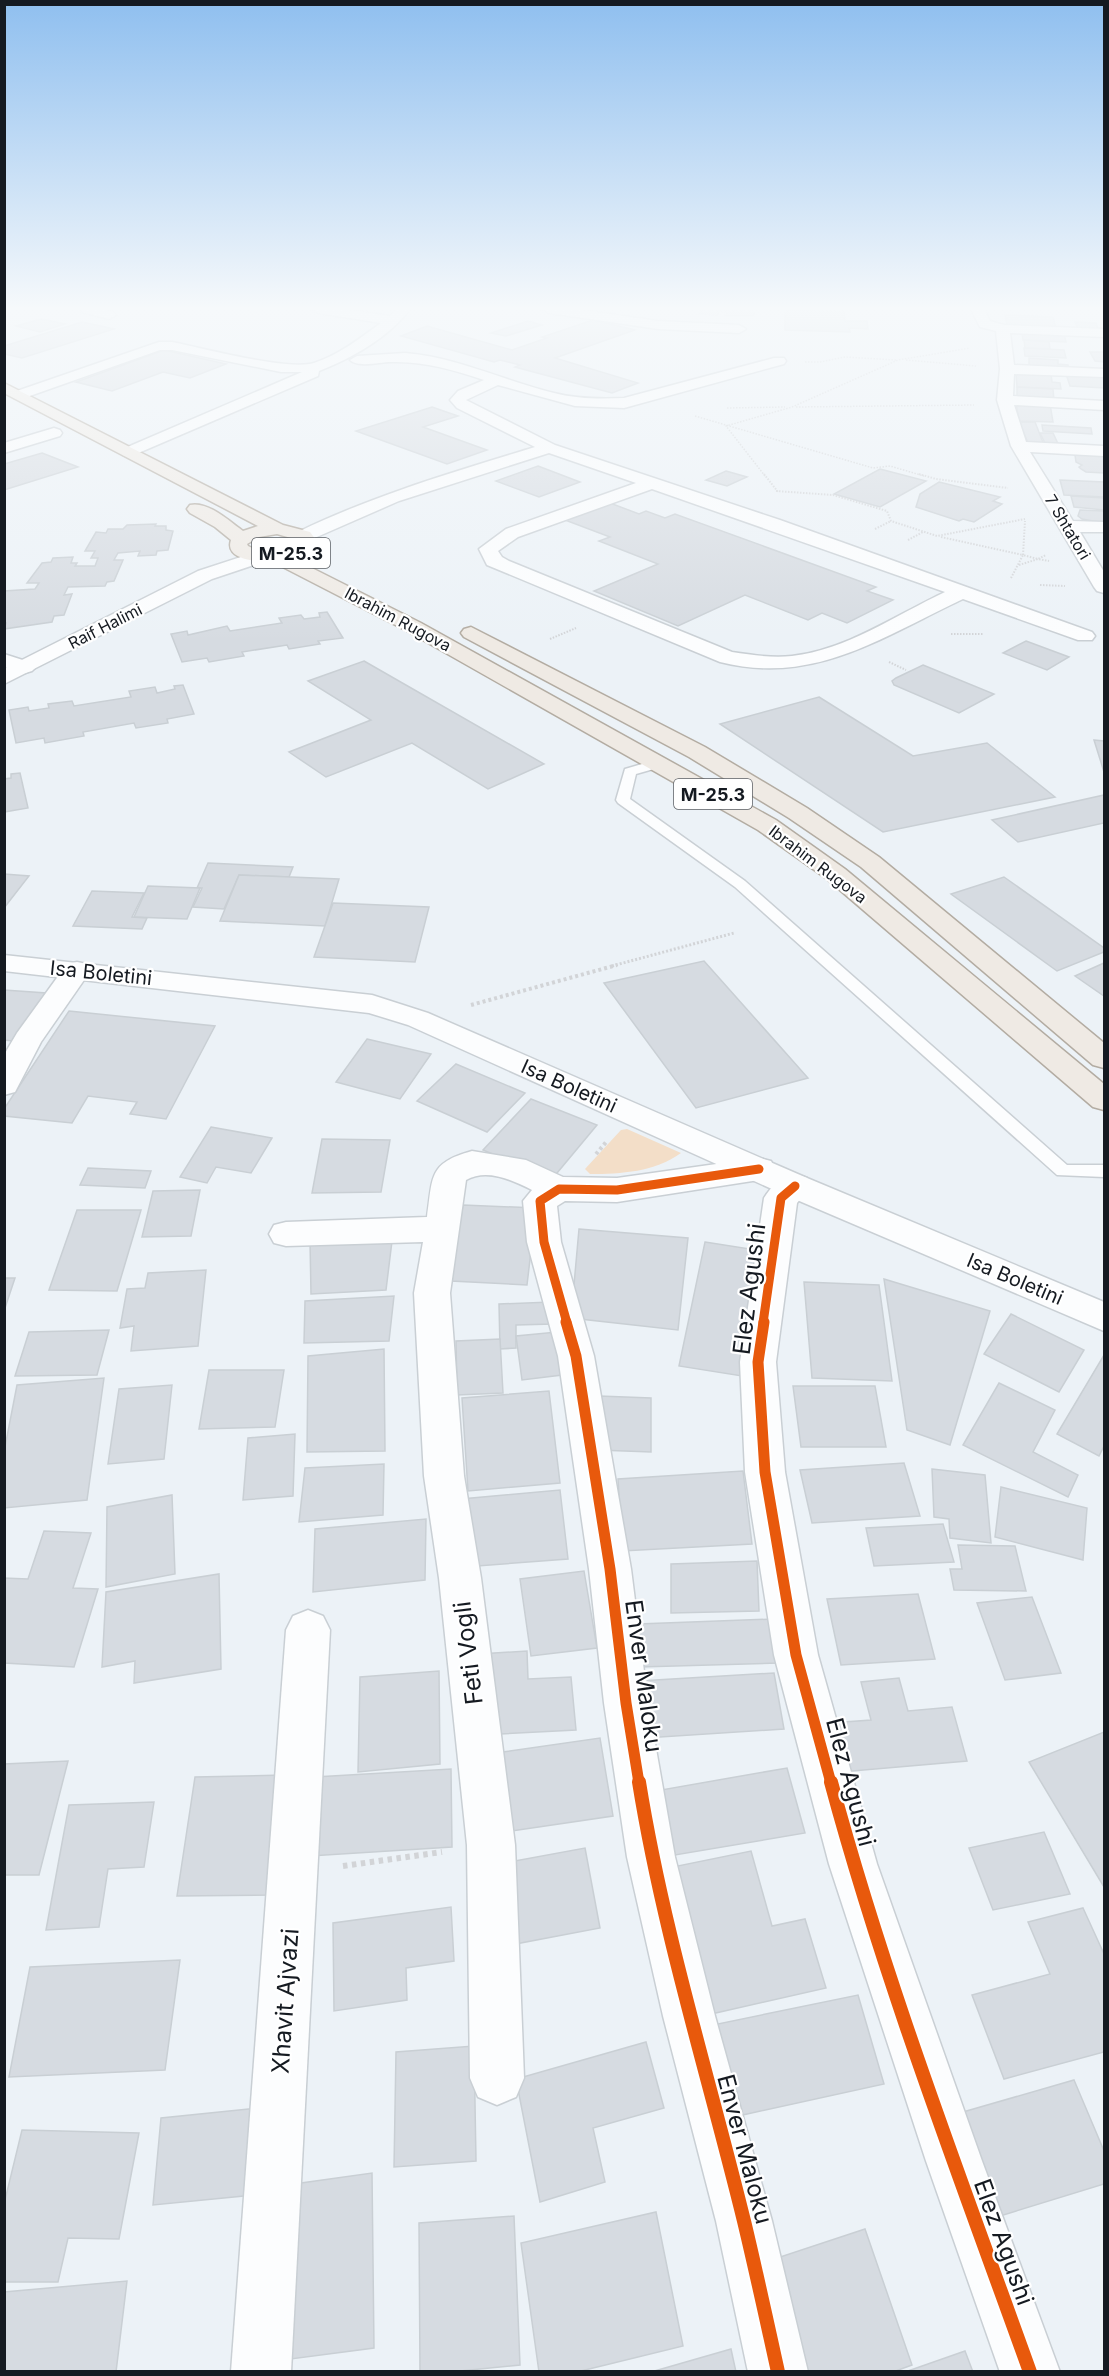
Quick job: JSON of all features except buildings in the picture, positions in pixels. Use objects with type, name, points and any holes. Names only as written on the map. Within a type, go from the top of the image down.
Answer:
[{"type":"main road","points":[[31,420],[70,441]]},
{"type":"main road","name":"M-25.3","points":[[67,420],[294,535]]},
{"type":"main road","name":"M-25.3","points":[[185,503],[221,523],[239,542],[254,532],[294,535]]},
{"type":"main road","name":"M-25.3","points":[[268,556],[295,552],[294,535]]},
{"type":"main road","name":"Ibrahim Rugova","points":[[294,535],[342,567],[697,752],[798,813],[870,862],[1104,1058]]},
{"type":"main road","name":"Ibrahim Rugova","points":[[239,542],[243,552],[268,556],[414,627],[767,825],[836,874],[1104,1100]]},
{"type":"street","points":[[129,452],[204,420]]},
{"type":"street","points":[[492,420],[549,448],[649,484],[774,524],[1085,636]]},
{"type":"street","name":"7 Shtatori","points":[[1011,420],[1019,446],[1104,587]]},
{"type":"street","points":[[4,448],[54,433]]},
{"type":"street","points":[[1019,446],[1104,452]]},
{"type":"street","points":[[294,535],[416,491],[549,448]]},
{"type":"street","points":[[649,484],[512,533],[493,544],[488,549],[490,555],[502,565],[727,658],[761,664],[790,664],[837,653],[961,592]]},
{"type":"street","points":[[1068,526],[1104,527]]},
{"type":"street","name":"Raif Halimi","points":[[206,575],[239,542]]},
{"type":"street","name":"Raif Halimi","points":[[4,678],[206,575],[268,556]]},
{"type":"street","points":[[4,660],[25,668]]},
{"type":"street","name":"Isa Boletini","points":[[4,963],[372,1004],[418,1019],[777,1178],[1104,1317]]},
{"type":"street","points":[[4,1085],[27,1040],[77,970]]},
{"type":"street","name":"Feti Vogli","points":[[496,2078],[490,1845],[460,1578],[444,1476],[432,1293],[450,1174],[472,1162],[514,1168],[559,1189]]},
{"type":"street","points":[[559,1189],[616,1190],[777,1178]]},
{"type":"street","name":"Elez Agushi","points":[[777,1178],[781,1198],[758,1362],[765,1472],[796,1655],[853,1864],[954,2161],[1030,2372]]},
{"type":"street","name":"Enver Maloku","points":[[559,1189],[540,1201],[544,1242],[576,1356],[608,1558],[626,1703],[651,1857],[689,2016],[744,2221],[778,2372]]},
{"type":"street","points":[[286,1234],[441,1229]]},
{"type":"street","name":"Xhavit Ajvazi","points":[[261,2372],[308,1630]]},
{"type":"lane","points":[[659,763],[630,772],[622,800],[740,884],[1064,1171],[1104,1171]]},
{"type":"path","points":[[708,420],[873,468],[890,466],[936,478],[1010,488]]},
{"type":"path","points":[[726,426],[747,420]]},
{"type":"path","points":[[726,426],[790,508],[774,524]]},
{"type":"path","points":[[887,511],[891,521],[937,536],[1023,555]]},
{"type":"path","points":[[937,536],[1025,519],[1023,555],[1007,584]]},
{"type":"path","points":[[1018,565],[1038,559]]},
{"type":"path","points":[[1030,585],[1074,587]]},
{"type":"path","points":[[418,1019],[734,933]]},
{"type":"path","points":[[293,1872],[490,1845]]},
{"type":"shaded area","points":[[627,1129],[681,1153],[660,1164],[637,1171],[590,1174],[585,1169],[621,1130]]},
{"type":"cycle path","points":[[759,1169],[617,1190],[559,1189],[540,1201],[544,1242],[576,1356],[610,1569],[626,1703],[651,1857],[689,2016],[744,2221],[778,2372]]},
{"type":"cycle path","points":[[795,1186],[781,1198],[758,1362],[765,1472],[796,1655],[853,1864],[954,2161],[1030,2372]]}]
